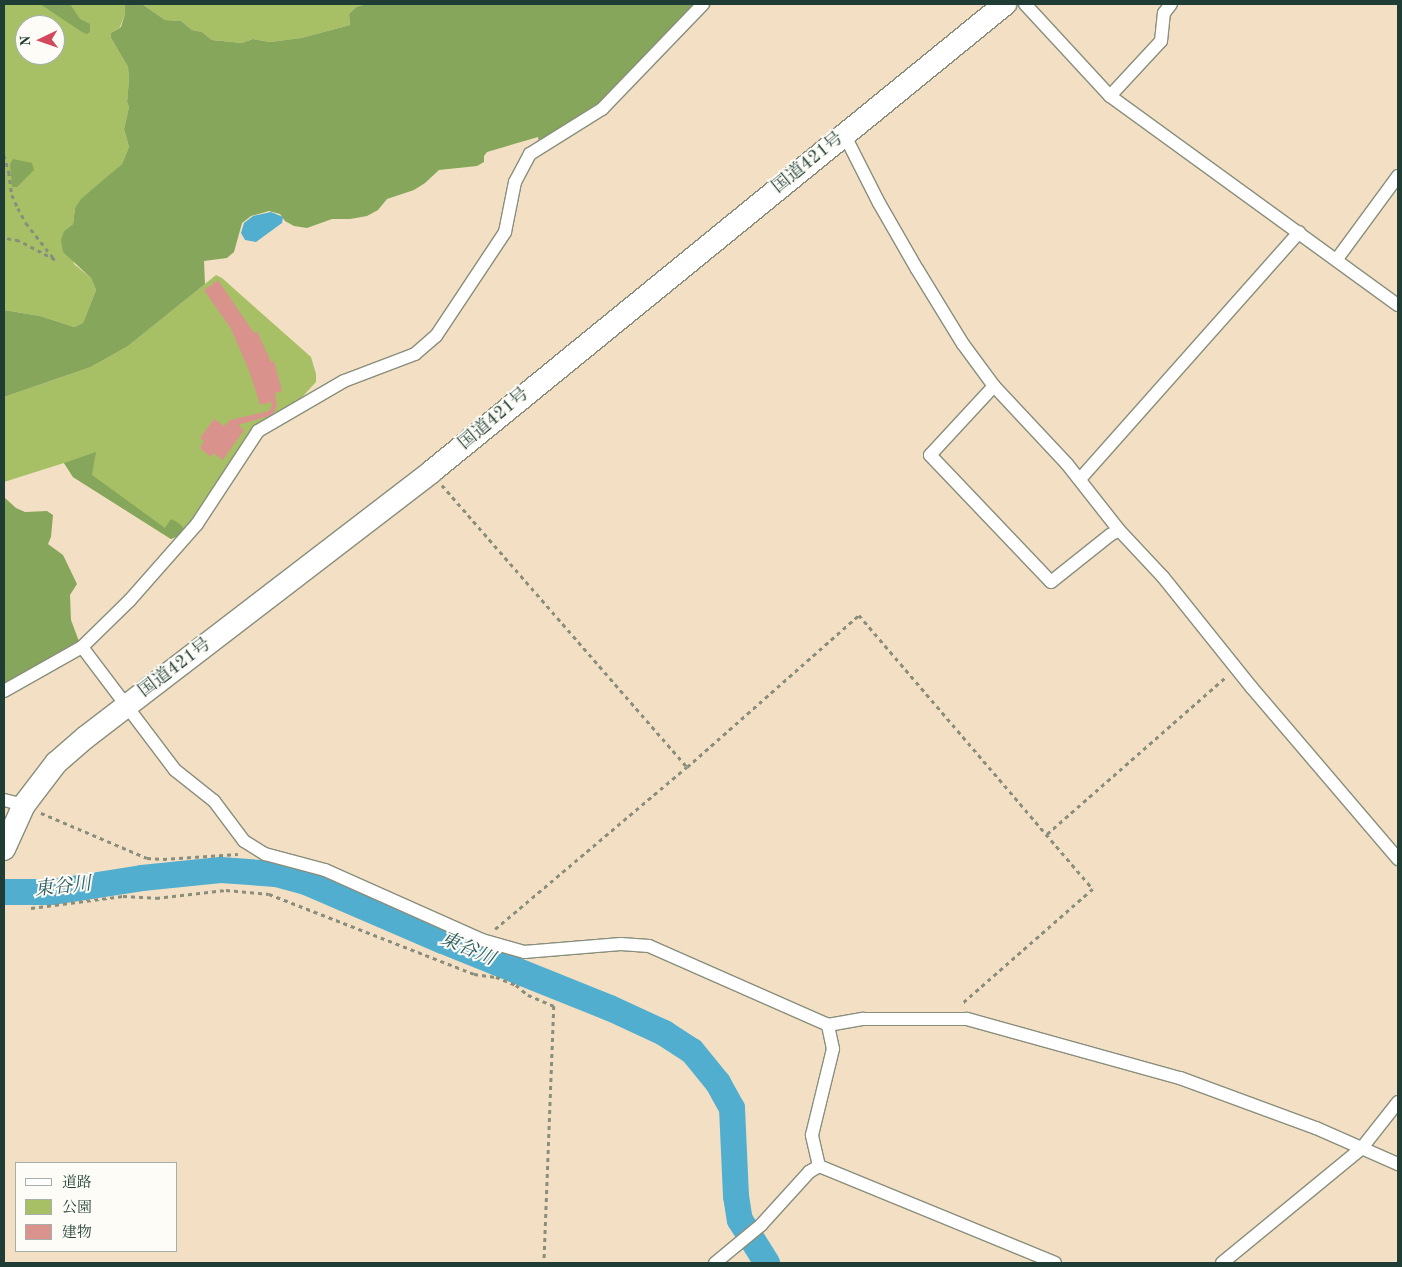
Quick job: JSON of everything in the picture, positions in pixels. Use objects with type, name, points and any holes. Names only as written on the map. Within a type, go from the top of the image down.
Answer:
[{"type":"highway","name":"国道421号","points":[[4,849],[14,803],[56,762],[126,704],[170,673],[431,472],[1005,4]]},
{"type":"street","points":[[4,690],[82,647],[130,600],[197,524],[258,432],[344,381],[415,354],[436,336],[505,232],[515,182],[530,154],[602,109],[703,4]]},
{"type":"street","points":[[1025,4],[1110,96],[1398,305]]},
{"type":"street","points":[[1110,96],[1161,41],[1164,13],[1171,4]]},
{"type":"street","points":[[844,134],[879,203],[917,269],[963,344],[994,386],[1080,479],[1119,530],[1163,577],[1236,668],[1398,859]]},
{"type":"street","points":[[1337,259],[1398,176]]},
{"type":"street","points":[[1080,479],[1299,232]]},
{"type":"street","points":[[994,386],[930,455],[1051,582],[1110,534],[1119,530]]},
{"type":"street","points":[[82,647],[175,770],[214,801],[244,841],[265,854],[324,870],[482,940],[524,952],[621,944],[649,946],[828,1025],[863,1019],[954,1018],[1030,1035],[1089,1054],[1180,1078],[1316,1128],[1398,1164]]},
{"type":"street","points":[[819,1166],[812,1135],[833,1049],[828,1025]]},
{"type":"street","points":[[1222,1263],[1361,1149],[1398,1102]]},
{"type":"street","points":[[715,1263],[761,1225],[809,1172],[819,1166]]},
{"type":"street","points":[[819,1166],[1055,1263]]},
{"type":"path","points":[[4,155],[9,172],[12,195],[18,208],[26,223],[55,260],[19,241],[4,238]]},
{"type":"path","points":[[431,472],[687,767]]},
{"type":"path","points":[[506,921],[687,767],[859,615],[1093,889],[957,1008],[954,1018]]},
{"type":"path","points":[[1047,834],[1236,668]]},
{"type":"path","points":[[14,803],[147,858],[163,860],[208,854],[265,854]]},
{"type":"path","points":[[31,908],[123,896],[156,898],[226,890],[269,894],[474,974],[496,977],[554,1006],[544,1263]]},
{"type":"green space","points":[[4,4],[125,4],[125,14],[120,27],[111,33],[111,38],[128,67],[127,102],[129,107],[124,129],[129,147],[122,164],[75,208],[73,224],[64,231],[74,264],[91,278],[96,290],[83,323],[74,327],[40,316],[4,310]]},
{"type":"green space","points":[[40,4],[70,4],[80,19],[90,24],[90,32],[87,34],[82,32],[65,21],[65,15],[56,15]]},
{"type":"green space","points":[[125,4],[142,4],[165,20],[181,21],[192,30],[202,32],[212,40],[242,43],[253,39],[270,42],[301,38],[350,25],[349,14],[356,7],[366,4],[700,4],[613,95],[539,143],[538,137],[487,152],[484,156],[484,162],[477,166],[439,170],[414,190],[387,199],[378,210],[367,216],[350,219],[332,219],[307,228],[294,226],[285,221],[280,214],[269,211],[251,216],[242,223],[234,252],[227,258],[204,261],[205,284],[128,346],[91,367],[4,397],[4,310],[40,316],[74,327],[83,323],[96,290],[91,278],[63,252],[61,240],[64,231],[73,224],[75,208],[81,199],[122,164],[129,147],[124,129],[129,107],[127,102],[128,67],[111,38],[111,33],[121,27],[125,14]]},
{"type":"green space","points":[[142,4],[366,4],[356,7],[349,14],[350,25],[301,38],[270,42],[253,39],[242,43],[212,40],[202,32],[192,30],[181,21],[165,20]]},
{"type":"green space","points":[[13,159],[32,163],[34,170],[17,187],[12,187],[10,164]]},
{"type":"green space","points":[[216,275],[222,278],[311,357],[316,374],[316,382],[292,408],[275,419],[185,533],[171,539],[73,477],[64,463],[4,482],[4,397],[91,367],[128,346]]},
{"type":"green space","points":[[96,452],[92,475],[165,528],[171,519],[177,522],[183,527],[183,534],[171,539],[73,477],[64,463]]},
{"type":"green space","points":[[4,497],[16,508],[25,512],[47,511],[53,515],[51,537],[48,544],[63,555],[77,584],[70,595],[71,620],[80,644],[27,673],[4,683]]},
{"type":"water","points":[[271,212],[283,217],[282,223],[256,242],[245,240],[241,233],[244,223],[253,216]]},
{"type":"building","points":[[218,280],[254,333],[257,331],[271,362],[274,361],[282,391],[275,393],[277,406],[272,415],[238,425],[244,430],[223,460],[213,453],[211,457],[200,448],[204,441],[200,438],[214,419],[224,426],[230,420],[269,411],[272,405],[271,402],[260,405],[250,373],[231,329],[204,290]]},
{"type":"waterway","name":"東谷川","points":[[4,892],[53,892],[142,878],[221,870],[276,874],[306,882],[443,941],[610,1008],[664,1033],[692,1051],[718,1083],[732,1108],[736,1196],[740,1220],[767,1263]]}]
